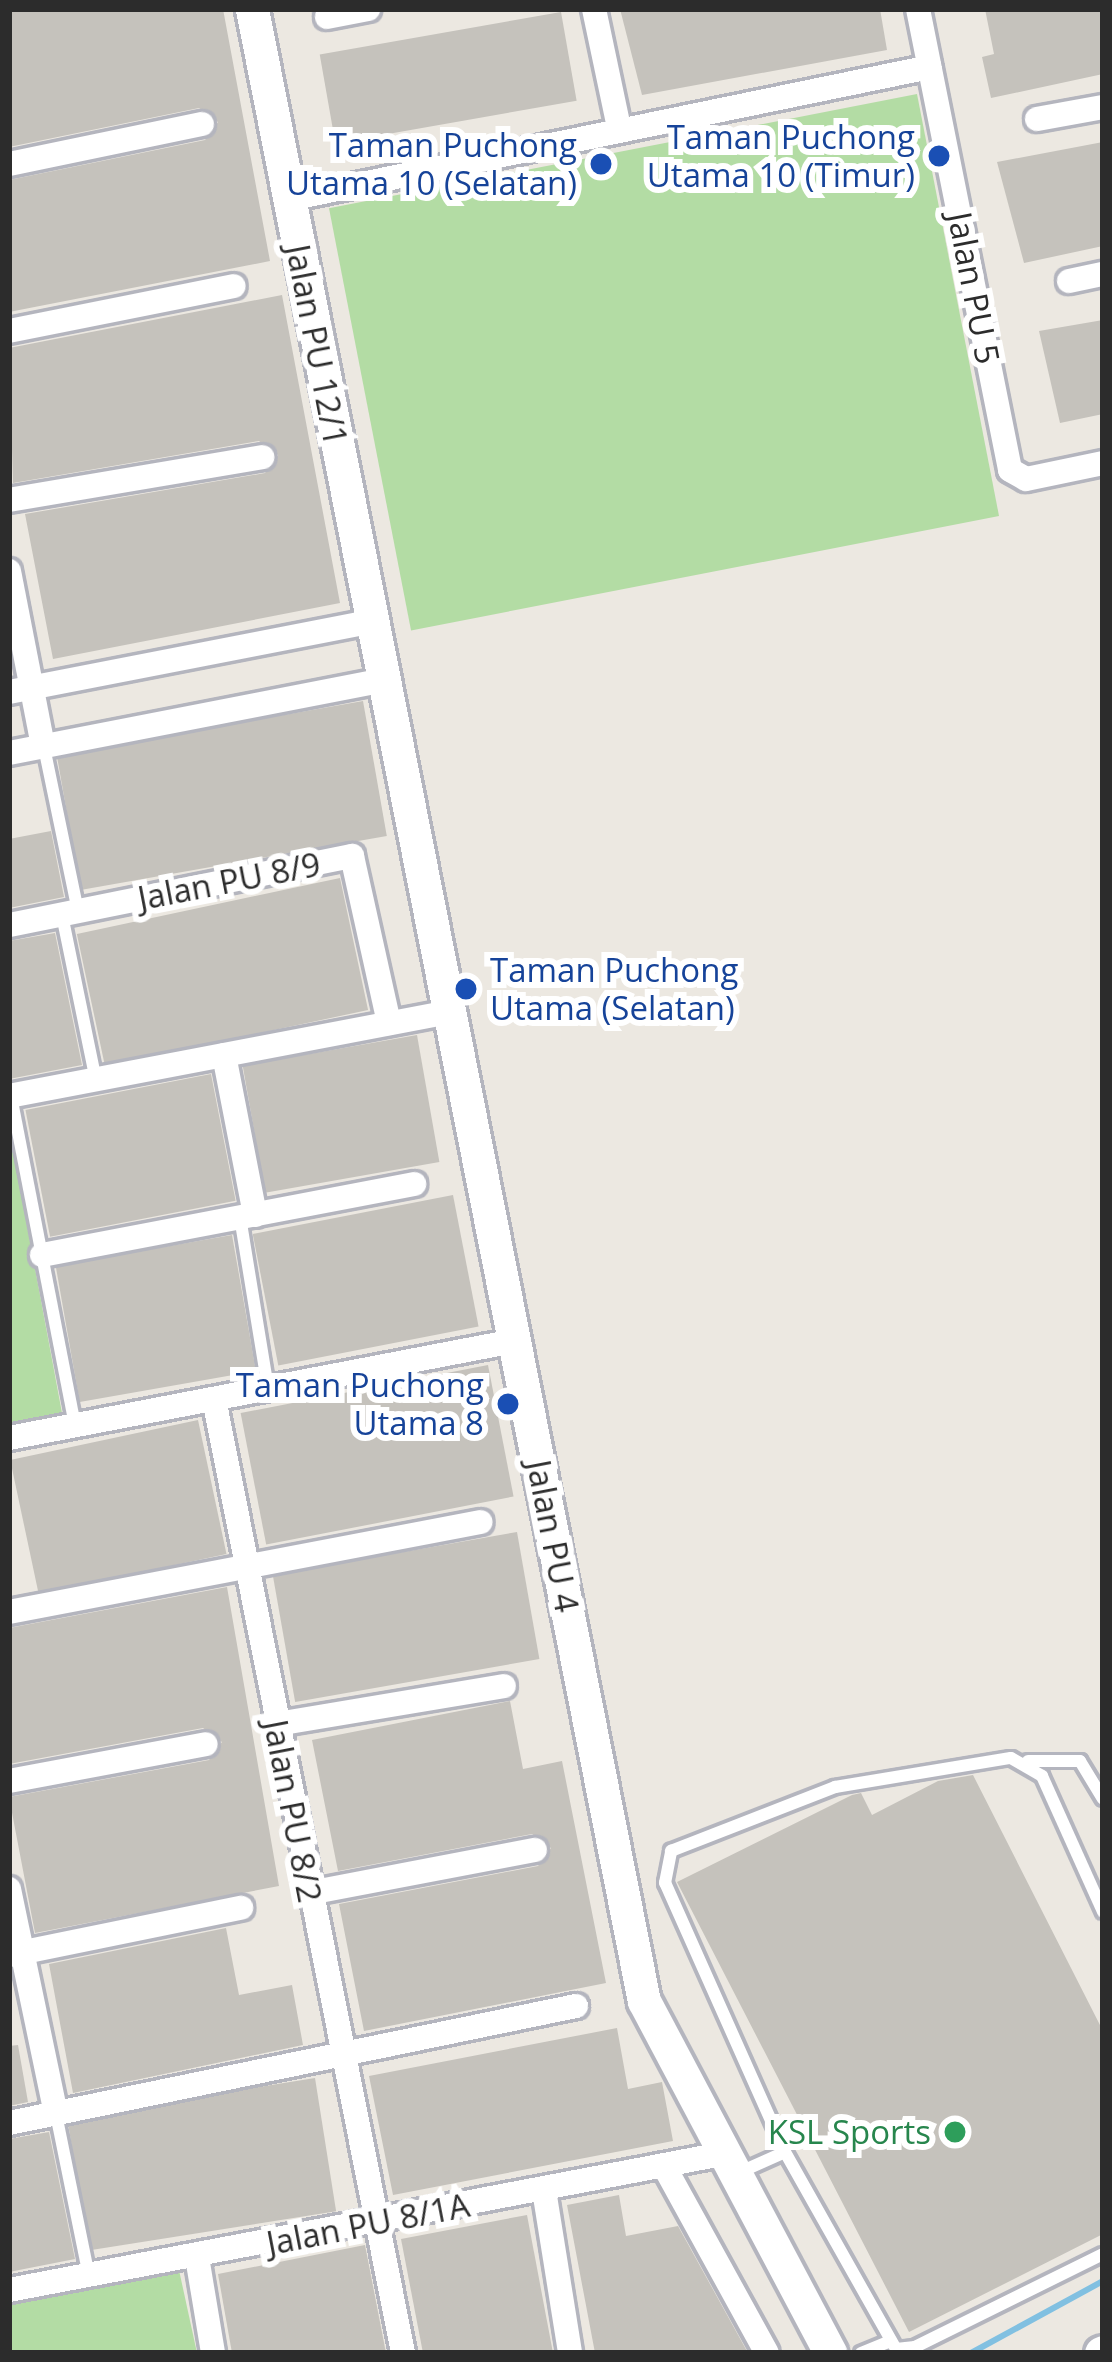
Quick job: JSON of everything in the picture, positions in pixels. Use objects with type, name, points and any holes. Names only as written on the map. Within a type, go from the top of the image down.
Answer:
[{"type":"street","name":"Jalan PU 12/1","points":[[252,9],[380,681]]},
{"type":"street","points":[[327,17],[368,9]]},
{"type":"street","points":[[594,9],[619,128]]},
{"type":"street","name":"Jalan PU 5","points":[[918,9],[1010,470],[1026,479],[1103,463]]},
{"type":"street","points":[[289,199],[930,67]]},
{"type":"street","points":[[1037,119],[1103,107]]},
{"type":"street","points":[[9,164],[202,124]]},
{"type":"street","points":[[1070,281],[1103,274]]},
{"type":"street","points":[[9,331],[234,286]]},
{"type":"street","points":[[9,500],[262,457]]},
{"type":"street","points":[[10,583],[21,689],[44,746]]},
{"type":"street","points":[[21,689],[370,622]]},
{"type":"street","points":[[9,753],[380,681]]},
{"type":"street","name":"Jalan PU 4","points":[[380,681],[644,2001],[830,2353]]},
{"type":"street","name":"Jalan PU 8/9","points":[[9,925],[352,856],[389,1023]]},
{"type":"street","points":[[10,1096],[448,1012]]},
{"type":"street","points":[[224,1055],[247,1216]]},
{"type":"street","points":[[42,1256],[414,1184]]},
{"type":"street","points":[[9,1438],[514,1341]]},
{"type":"street","name":"Jalan PU 8/2","points":[[214,1399],[340,2056],[379,2222],[403,2353]]},
{"type":"street","points":[[9,1612],[479,1522]]},
{"type":"street","points":[[277,1724],[504,1686]]},
{"type":"street","points":[[9,1781],[206,1744]]},
{"type":"street","points":[[309,1893],[535,1850]]},
{"type":"street","points":[[9,1889],[16,1954],[56,2114]]},
{"type":"street","points":[[16,1954],[241,1908]]},
{"type":"street","points":[[9,2122],[577,2006]]},
{"type":"street","name":"Jalan PU 8/1A","points":[[9,2290],[664,2166],[732,2163]]},
{"type":"street","points":[[664,2166],[766,2353]]},
{"type":"street","points":[[544,2190],[570,2353]]},
{"type":"street","points":[[197,2258],[213,2353]]},
{"type":"lane","points":[[44,746],[96,1079]]},
{"type":"lane","points":[[10,1096],[75,1426]]},
{"type":"lane","points":[[247,1216],[268,1388]]},
{"type":"lane","points":[[1028,1761],[1103,1912]]},
{"type":"lane","points":[[888,2342],[785,2152],[665,1883],[664,1861],[681,1845],[835,1786],[949,1764],[1080,1761],[1103,1799]]},
{"type":"lane","points":[[56,2114],[89,2277]]},
{"type":"lane","points":[[732,2163],[785,2152]]},
{"type":"lane","points":[[861,2353],[888,2342],[915,2347],[1103,2254]]},
{"type":"green space","points":[[917,94],[999,516],[411,630],[329,208]]},
{"type":"green space","points":[[9,1129],[62,1413],[9,1423]]},
{"type":"green space","points":[[179,2270],[197,2353],[9,2353],[9,2303]]},
{"type":"building","points":[[9,9],[223,9],[270,261],[9,312],[9,180],[205,140],[218,122],[199,108],[9,147]]},
{"type":"building","points":[[620,9],[880,9],[887,50],[642,95]]},
{"type":"building","points":[[985,9],[1103,9],[1103,74],[991,98],[982,57],[994,54]]},
{"type":"building","points":[[561,12],[577,101],[335,143],[320,55]]},
{"type":"building","points":[[1103,142],[1103,246],[1024,263],[997,162]]},
{"type":"building","points":[[282,295],[340,603],[53,659],[25,514],[265,473],[278,455],[259,441],[13,483],[9,348]]},
{"type":"building","points":[[1103,320],[1103,414],[1060,423],[1039,331]]},
{"type":"building","points":[[363,701],[387,836],[81,890],[57,755]]},
{"type":"building","points":[[51,831],[64,897],[9,908],[9,839]]},
{"type":"building","points":[[340,878],[368,1010],[105,1066],[77,934]]},
{"type":"building","points":[[55,933],[82,1065],[9,1079],[9,941]]},
{"type":"building","points":[[417,1035],[439,1162],[265,1193],[243,1066]]},
{"type":"building","points":[[211,1074],[236,1201],[50,1237],[25,1110]]},
{"type":"building","points":[[453,1195],[479,1327],[278,1365],[253,1234]]},
{"type":"building","points":[[232,1235],[256,1371],[80,1402],[56,1266]]},
{"type":"building","points":[[488,1365],[514,1497],[266,1545],[241,1413]]},
{"type":"building","points":[[198,1420],[226,1554],[39,1594],[10,1460]]},
{"type":"building","points":[[517,1532],[539,1659],[295,1702],[273,1575]]},
{"type":"building","points":[[227,1587],[279,1886],[35,1933],[9,1797],[209,1760],[222,1742],[203,1728],[9,1764],[9,1628]]},
{"type":"building","points":[[510,1701],[523,1769],[562,1761],[606,1983],[364,2031],[339,1904],[538,1866],[551,1848],[532,1834],[338,1871],[312,1740]]},
{"type":"building","name":"KSL Sports","points":[[973,1775],[1103,2031],[1103,2234],[909,2332],[677,1882],[852,1795],[861,1793],[872,1815],[938,1781]]},
{"type":"building","points":[[226,1928],[239,1995],[292,1985],[303,2045],[73,2093],[49,1964]]},
{"type":"building","points":[[617,2028],[628,2089],[662,2082],[673,2141],[393,2195],[369,2076]]},
{"type":"building","points":[[18,2045],[28,2102],[9,2106],[9,2046]]},
{"type":"building","points":[[315,2078],[336,2211],[88,2251],[67,2117]]},
{"type":"building","points":[[49,2132],[75,2259],[9,2272],[9,2139]]},
{"type":"building","points":[[619,2195],[626,2236],[678,2226],[748,2353],[595,2353],[567,2205]]},
{"type":"building","points":[[527,2215],[553,2353],[423,2353],[401,2239]]},
{"type":"building","points":[[365,2245],[386,2353],[232,2353],[218,2274]]},
{"type":"waterway","points":[[971,2353],[1103,2281]]},
{"type":"place","name":"Taman Puchong Utama 10 (Timur)","points":[[939,156]]},
{"type":"place","name":"Taman Puchong Utama 10 (Selatan)","points":[[601,164]]},
{"type":"place","name":"Taman Puchong Utama (Selatan)","points":[[466,989]]},
{"type":"place","name":"Taman Puchong Utama 8","points":[[508,1404]]},
{"type":"place","name":"KSL Sports","points":[[955,2132]]}]
